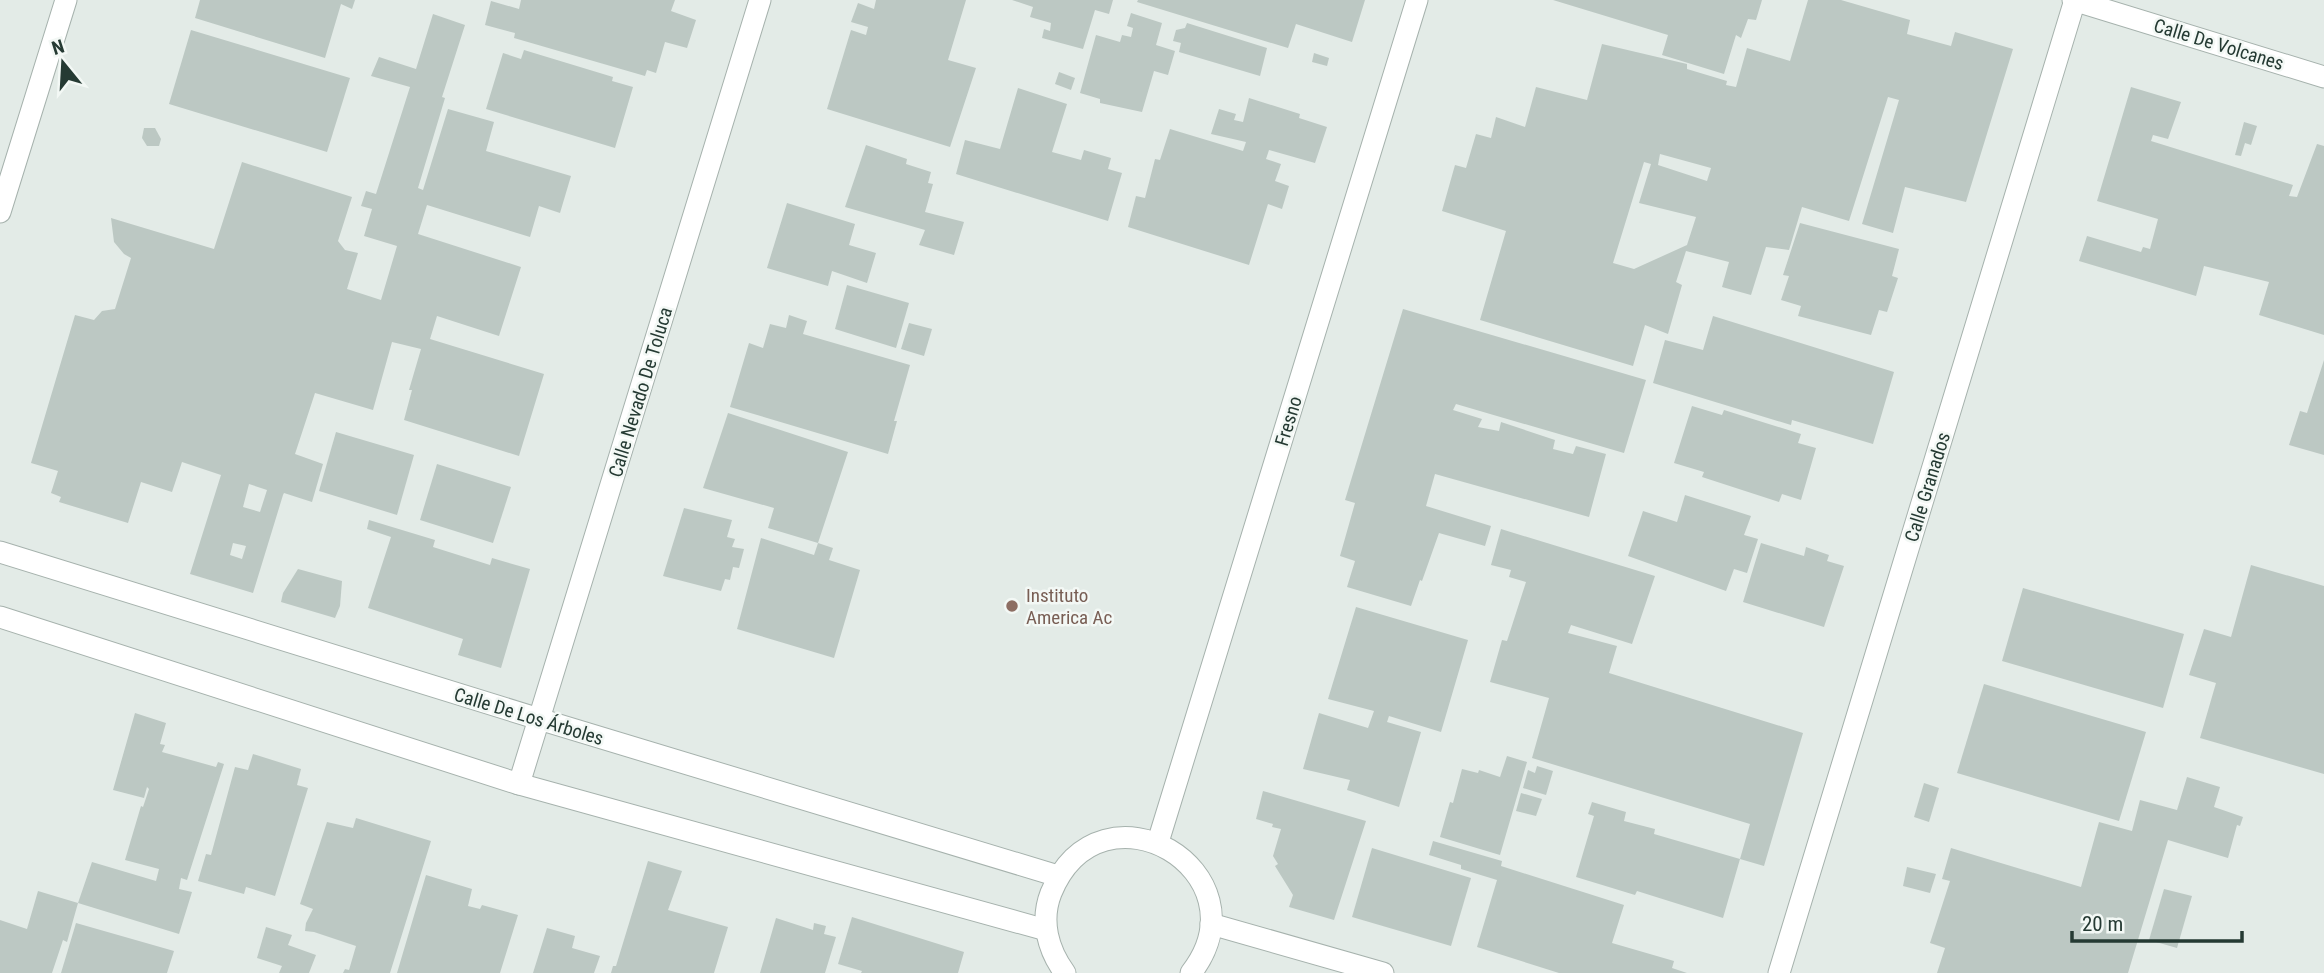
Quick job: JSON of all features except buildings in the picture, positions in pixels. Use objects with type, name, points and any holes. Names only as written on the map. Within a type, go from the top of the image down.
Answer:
[{"type":"street","points":[[0,212],[66,0]]},
{"type":"street","name":"Calle Nevado De Toluca","points":[[519,784],[760,0]]},
{"type":"street","name":"Fresno","points":[[1158,842],[1417,0]]},
{"type":"street","name":"Calle De Volcanes","points":[[2074,0],[2324,77]]},
{"type":"street","name":"Calle Granados","points":[[1779,973],[2074,0]]},
{"type":"street","name":"Calle De Los Árboles","points":[[0,552],[1058,876]]},
{"type":"street","points":[[0,617],[519,784],[1046,930]]},
{"type":"street","points":[[1065,973],[1054,958],[1046,930],[1048,902],[1058,876],[1078,854],[1103,841],[1132,837],[1158,842],[1180,855],[1198,874],[1209,898],[1211,924],[1206,949],[1194,972]]},
{"type":"street","points":[[1211,924],[1383,973]]},
{"type":"place","name":"Instituto America Ac","points":[[1012,606]]}]
